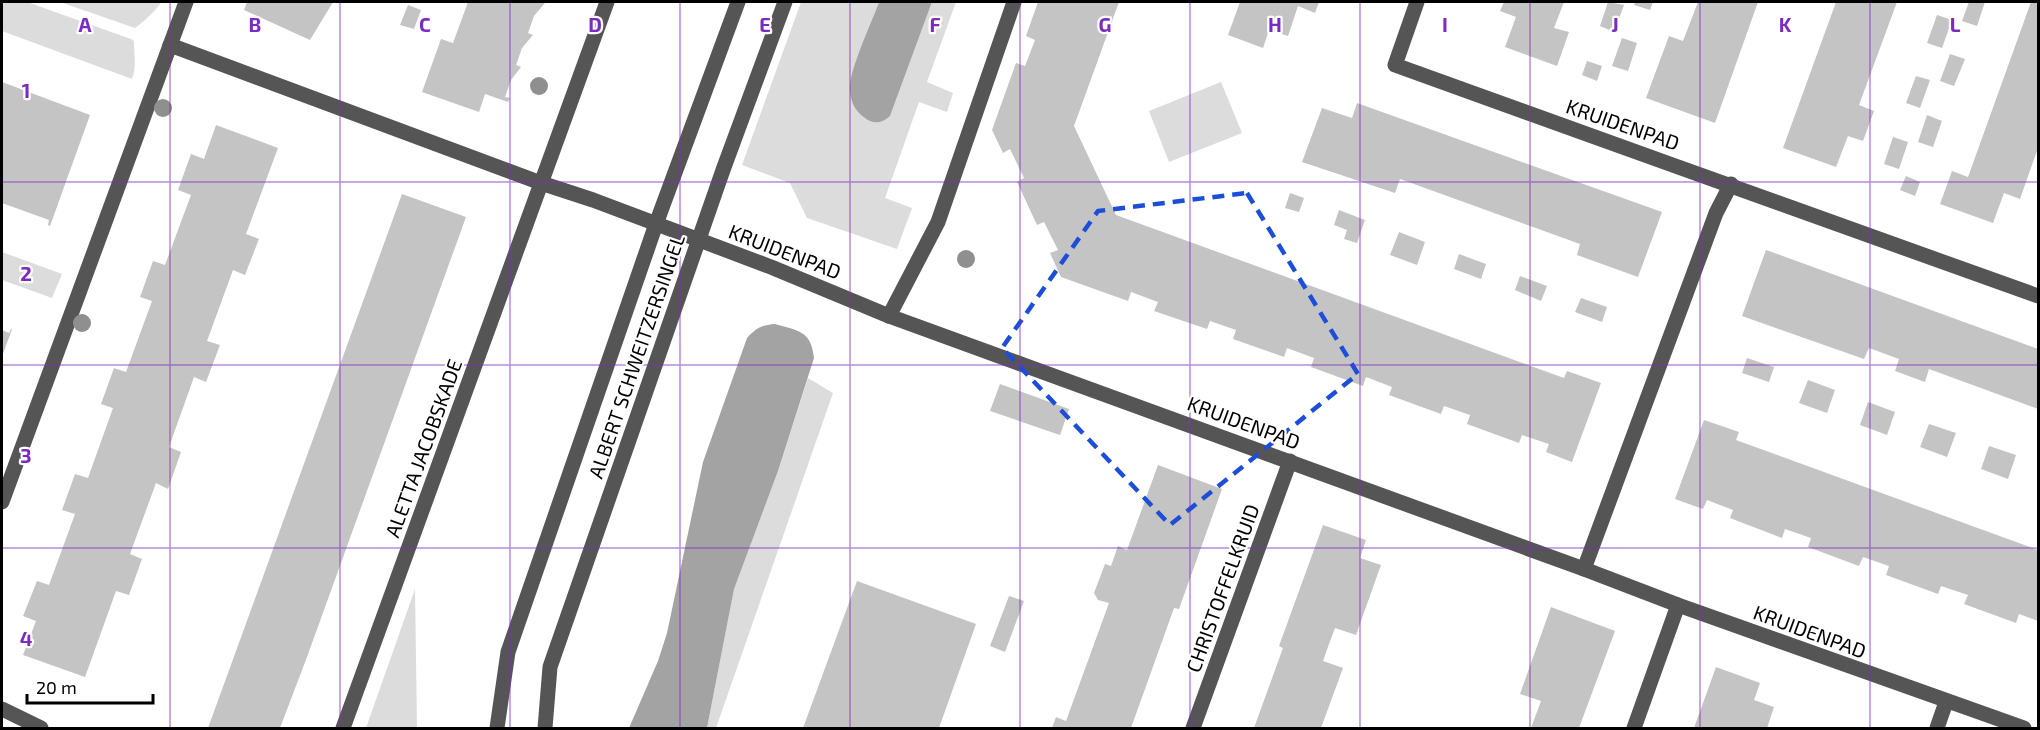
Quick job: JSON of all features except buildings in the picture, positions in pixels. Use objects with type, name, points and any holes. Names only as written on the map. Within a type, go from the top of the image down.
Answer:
[{"type":"street","points":[[2,502],[186,2]]},
{"type":"street","name":"ALETTA JACOBSKADE","points":[[343,729],[607,2]]},
{"type":"street","name":"ALBERT SCHWEITZERSINGEL","points":[[497,729],[508,652],[656,224],[738,2]]},
{"type":"street","name":"ALBERT SCHWEITZERSINGEL","points":[[545,729],[550,667],[698,240],[785,2]]},
{"type":"street","points":[[889,316],[938,222],[1014,2]]},
{"type":"street","name":"KRUIDENPAD","points":[[1417,2],[1395,65],[2038,296]]},
{"type":"street","points":[[170,45],[698,240]]},
{"type":"street","points":[[1584,569],[1716,213],[1731,184]]},
{"type":"street","name":"KRUIDENPAD","points":[[698,240],[771,267],[889,316],[2024,729]]},
{"type":"street","name":"CHRISTOFFELKRUID","points":[[1193,729],[1290,461]]},
{"type":"street","points":[[1634,729],[1678,605]]},
{"type":"street","points":[[1937,729],[1946,702]]},
{"type":"street","points":[[2,710],[41,729]]},
{"type":"highlighted area","points":[[1247,193],[1358,374],[1170,525],[1002,348],[1098,211]]},
{"type":"shaded area","points":[[2,2],[27,2],[131,39],[134,41],[135,61],[132,79],[2,31]]},
{"type":"shaded area","points":[[60,2],[161,2],[135,28]]},
{"type":"shaded area","points":[[801,2],[879,2],[854,69],[890,116],[932,2],[956,2],[927,82],[953,93],[947,112],[919,102],[885,198],[912,208],[897,249],[807,218],[790,183],[742,165]]},
{"type":"shaded area","points":[[879,2],[932,2],[890,116],[881,122],[875,122],[865,118],[855,108],[851,100],[850,86],[858,56]]},
{"type":"shaded area","points":[[1221,82],[1242,133],[1169,162],[1149,111]]},
{"type":"shaded area","points":[[2,252],[62,274],[52,298],[2,280]]},
{"type":"shaded area","points":[[775,324],[802,333],[810,342],[814,358],[778,471],[734,589],[707,728],[629,728],[658,661],[667,633],[703,462],[747,338],[766,325]]},
{"type":"shaded area","points":[[808,378],[833,393],[716,728],[707,728],[734,588],[778,471]]},
{"type":"shaded area","points":[[415,589],[417,728],[366,728]]}]
